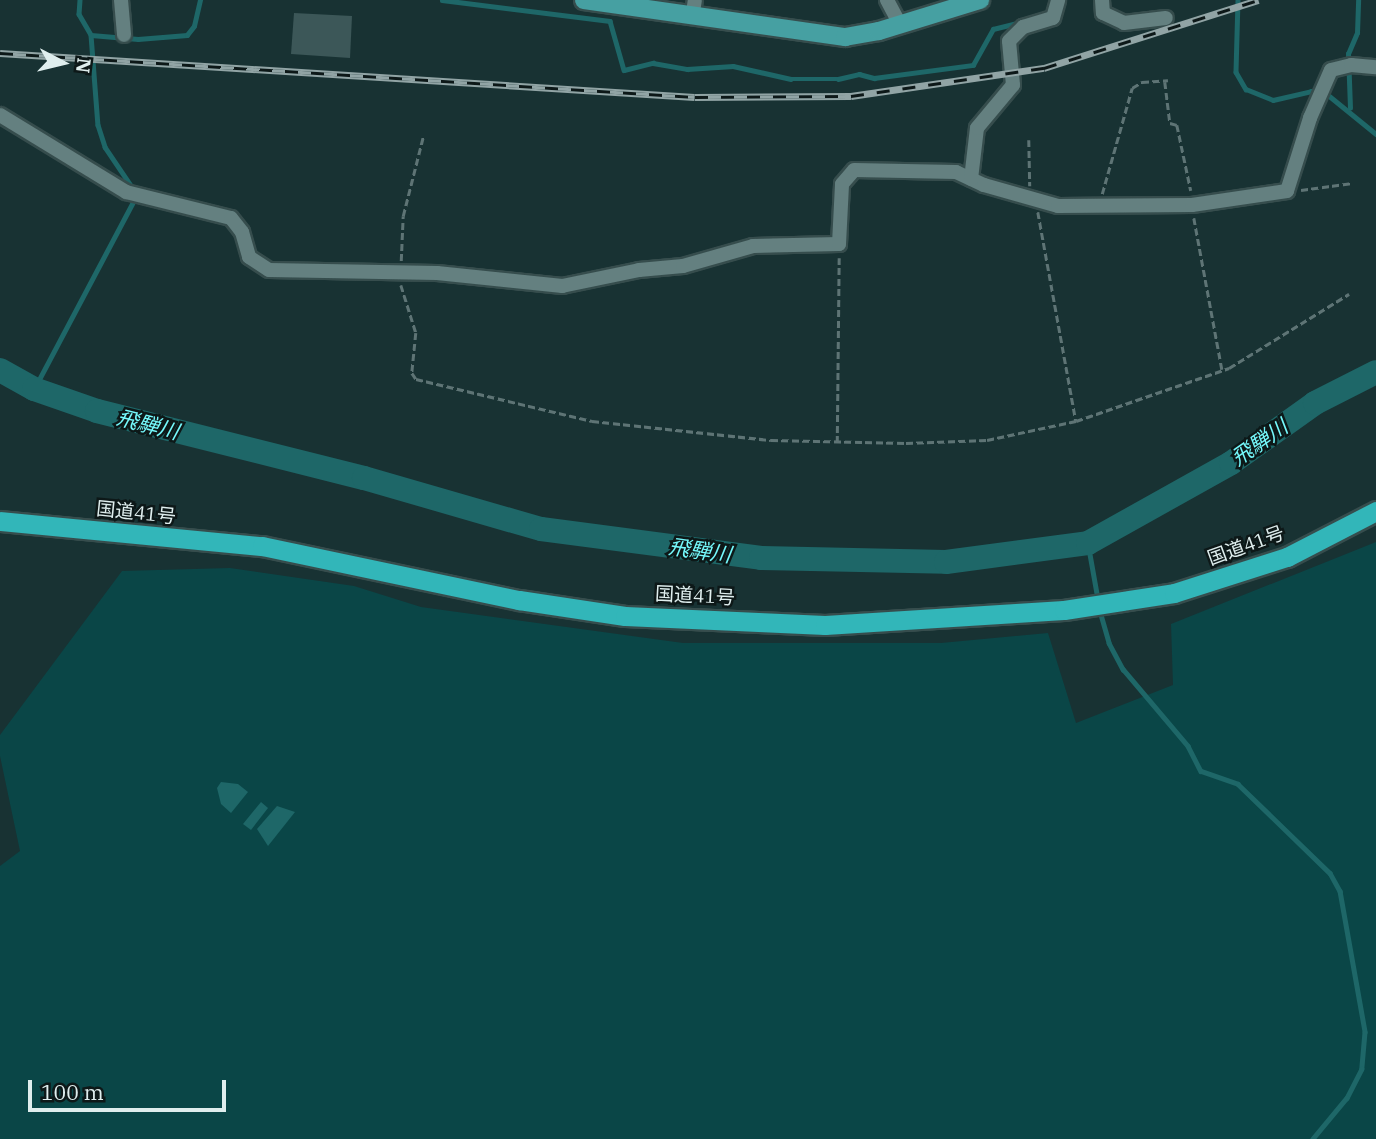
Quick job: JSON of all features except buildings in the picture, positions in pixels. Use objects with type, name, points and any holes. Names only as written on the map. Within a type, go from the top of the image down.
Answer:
[{"type":"highway","name":"国道41号","points":[[0,521],[262,546],[519,600],[625,616],[825,625],[1064,610],[1174,593],[1287,557],[1376,511]]},
{"type":"main road","points":[[584,0],[694,6],[827,36],[862,35],[980,0]]},
{"type":"street","points":[[121,0],[124,35]]},
{"type":"street","points":[[887,0],[900,24]]},
{"type":"street","points":[[971,179],[977,128],[1013,85],[1009,41],[1023,27],[1053,18],[1058,0]]},
{"type":"street","points":[[1102,0],[1103,13],[1124,23],[1166,18]]},
{"type":"street","points":[[0,115],[126,192],[231,218],[242,232],[244,250],[261,267],[400,273],[562,286],[683,266],[753,246],[839,244],[842,184],[854,170],[927,169],[956,172],[1058,206],[1193,204],[1287,191],[1310,118],[1331,70],[1351,65],[1376,67]]},
{"type":"path","points":[[1099,204],[1132,88],[1142,82],[1166,80],[1170,123],[1177,125],[1222,369]]},
{"type":"path","points":[[423,137],[402,216],[400,273],[404,302],[416,333],[412,373],[416,379],[617,425],[838,443],[987,440],[1076,421],[1222,369],[1349,294]]},
{"type":"path","points":[[1028,140],[1034,200],[1076,421]]},
{"type":"path","points":[[1287,191],[1353,183]]},
{"type":"path","points":[[838,443],[839,244]]},
{"type":"shaded area","points":[[1376,542],[1376,1139],[0,1139],[0,866],[20,851],[0,756],[0,735],[122,571],[230,568],[354,586],[421,607],[683,643],[941,643],[1048,633],[1076,723],[1173,685],[1171,624]]},
{"type":"shaded area","points":[[221,782],[238,784],[248,792],[231,813],[221,804],[217,788]]},
{"type":"shaded area","points":[[261,802],[268,808],[251,830],[243,824]]},
{"type":"shaded area","points":[[277,806],[295,812],[268,846],[257,829]]},
{"type":"waterway","points":[[80,0],[79,14],[91,35],[98,125],[105,147],[134,190]]},
{"type":"waterway","points":[[91,35],[138,39],[187,35],[194,26],[200,0]]},
{"type":"waterway","points":[[442,0],[610,21],[624,70],[653,63],[687,69],[733,66],[791,79],[838,79],[859,74],[874,78],[973,65],[993,29],[1021,22]]},
{"type":"waterway","points":[[1238,0],[1236,72],[1246,89],[1273,100],[1311,91],[1327,94],[1376,134]]},
{"type":"waterway","points":[[1350,108],[1348,54],[1357,33],[1358,0]]},
{"type":"waterway","points":[[34,389],[135,198]]},
{"type":"waterway","name":"飛騨川","points":[[0,370],[34,389],[97,411],[364,478],[541,529],[761,558],[946,562],[1088,543],[1231,463],[1315,403],[1376,372]]},
{"type":"waterway","points":[[1088,543],[1098,599]]},
{"type":"waterway","points":[[1100,611],[1109,643],[1123,669],[1188,746],[1201,771],[1238,784],[1330,873],[1340,891],[1365,1032],[1362,1069],[1347,1098],[1313,1139]]},
{"type":"railway","points":[[0,53],[695,97],[851,96],[1044,68],[1258,0]]}]
